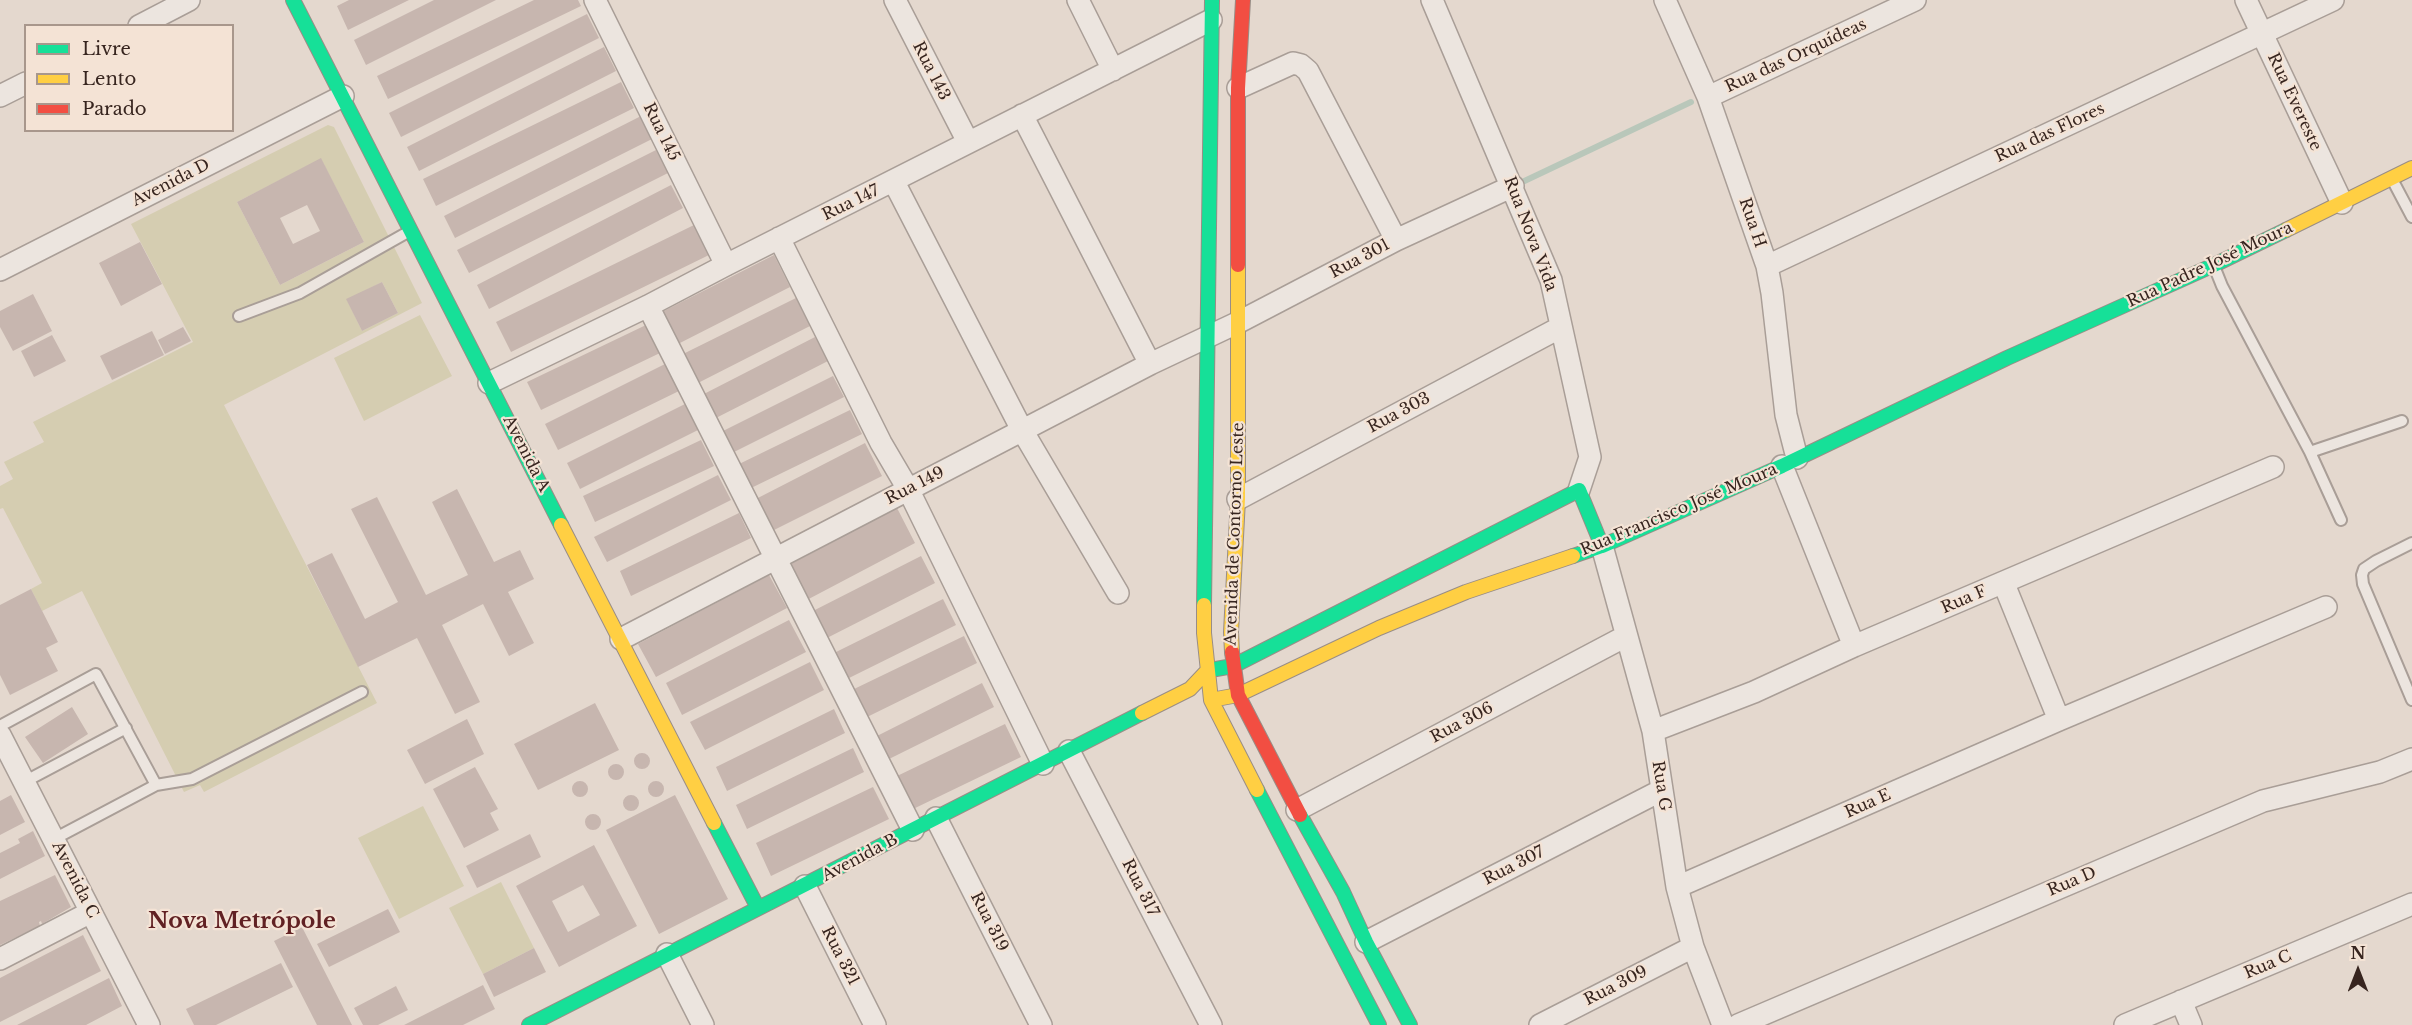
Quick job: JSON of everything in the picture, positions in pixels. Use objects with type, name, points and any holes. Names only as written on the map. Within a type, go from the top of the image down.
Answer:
[{"type":"street","points":[[143,24],[189,0]]},
{"type":"street","name":"Avenida A","points":[[294,0],[410,231],[758,908]]},
{"type":"street","name":"Rua 145","points":[[595,0],[726,265]]},
{"type":"street","name":"Rua 143","points":[[895,0],[968,142]]},
{"type":"street","points":[[1078,0],[1113,70]]},
{"type":"street","name":"Avenida de Contorno Leste","points":[[1243,0],[1238,88],[1238,498],[1231,632],[1233,666],[1238,695],[1297,810],[1343,892],[1366,942],[1410,1025]]},
{"type":"street","name":"Rua Nova Vida","points":[[1432,0],[1551,280],[1590,457],[1580,490]]},
{"type":"street","name":"Rua H","points":[[1665,0],[1708,97],[1767,266],[1773,293],[1790,462],[1854,646]]},
{"type":"street","name":"Rua das Orquídeas","points":[[1708,97],[1915,0]]},
{"type":"street","name":"Rua Evereste","points":[[2246,0],[2342,203]]},
{"type":"street","name":"Rua das Flores","points":[[1767,266],[2333,0]]},
{"type":"street","name":"Rua 147","points":[[489,383],[648,306],[1113,70],[1211,10]]},
{"type":"street","name":"Avenida de Contorno Leste","points":[[1211,10],[1204,611],[1211,699],[1380,1025]]},
{"type":"street","points":[[1238,88],[1293,63],[1301,65],[1308,71],[1396,240]]},
{"type":"street","points":[[0,96],[24,84]]},
{"type":"street","name":"Avenida D","points":[[0,270],[342,96]]},
{"type":"street","points":[[1022,116],[1150,364]]},
{"type":"street","name":"Rua Padre José Moura","points":[[2007,358],[2214,265],[2412,168]]},
{"type":"street","points":[[894,182],[1022,430],[1118,593]]},
{"type":"street","name":"Rua 301","points":[[1209,334],[1239,322],[1396,240],[1513,186]]},
{"type":"street","points":[[779,238],[881,443],[908,489],[1043,764]]},
{"type":"street","points":[[648,306],[913,830]]},
{"type":"street","name":"Rua 303","points":[[1238,498],[1561,327]]},
{"type":"street","name":"Rua 149","points":[[621,639],[1209,334]]},
{"type":"street","name":"Rua Francisco José Moura","points":[[1211,699],[1238,695],[1379,628],[1466,592],[1602,546],[1790,462],[2007,358]]},
{"type":"street","name":"Rua F","points":[[1653,731],[1755,692],[1854,646],[2004,584],[2273,467]]},
{"type":"street","points":[[1207,671],[1233,666],[1580,490],[1602,546]]},
{"type":"street","name":"Rua G","points":[[1602,546],[1653,731],[1677,887],[1693,947],[1723,1025]]},
{"type":"street","points":[[2004,584],[2059,720]]},
{"type":"street","name":"Rua E","points":[[1677,887],[2059,720],[2326,607]]},
{"type":"street","name":"Rua 306","points":[[1297,810],[1626,636]]},
{"type":"street","name":"Avenida B","points":[[532,1024],[1190,689],[1207,671]]},
{"type":"street","points":[[1190,689],[1211,699]]},
{"type":"street","name":"Avenida C","points":[[0,735],[149,1025]]},
{"type":"street","name":"Rua 317","points":[[1069,751],[1211,1025]]},
{"type":"street","name":"Rua D","points":[[1738,1025],[2263,801],[2380,772],[2412,759]]},
{"type":"street","name":"Rua 307","points":[[1366,942],[1662,790]]},
{"type":"street","name":"Rua 319","points":[[936,818],[1041,1025]]},
{"type":"street","name":"Rua 321","points":[[805,886],[875,1025]]},
{"type":"street","name":"Rua C","points":[[2125,1025],[2412,904]]},
{"type":"street","points":[[0,959],[91,912]]},
{"type":"street","name":"Rua 309","points":[[1540,1025],[1693,947]]},
{"type":"street","points":[[667,954],[704,1025]]},
{"type":"street","points":[[2181,1002],[2191,1025]]},
{"type":"lane","points":[[2391,178],[2412,217]]},
{"type":"lane","points":[[239,316],[300,293],[410,231]]},
{"type":"lane","points":[[2214,265],[2222,286],[2310,452],[2341,520]]},
{"type":"lane","points":[[2310,452],[2402,421]]},
{"type":"lane","points":[[2412,543],[2376,561],[2364,569],[2362,575],[2363,584],[2412,700]]},
{"type":"lane","points":[[0,726],[96,674],[156,785]]},
{"type":"lane","points":[[54,839],[156,785],[192,779],[362,692]]},
{"type":"lane","points":[[24,782],[126,728]]},
{"type":"shaded area","points":[[328,125],[334,127],[422,303],[224,405],[377,703],[204,792],[200,785],[184,792],[82,591],[42,611],[31,589],[42,583],[3,508],[0,509],[0,486],[13,479],[4,462],[44,442],[33,422],[193,342],[131,224]],"holes":[[[321,159],[364,242],[280,285],[237,202]],[[382,282],[398,313],[362,331],[347,300]]]},
{"type":"shaded area","points":[[420,315],[452,376],[364,421],[334,358]]},
{"type":"shaded area","points":[[423,806],[464,886],[399,919],[358,838]]},
{"type":"shaded area","points":[[501,882],[534,948],[483,974],[449,908]]},
{"type":"building","points":[[349,0],[409,0],[348,30],[337,6]]},
{"type":"building","points":[[434,0],[496,0],[366,65],[354,40]]},
{"type":"building","points":[[534,0],[578,0],[581,6],[388,99],[377,76]]},
{"type":"building","points":[[587,14],[599,38],[401,137],[389,113]]},
{"type":"building","points":[[604,47],[616,71],[419,171],[407,147]]},
{"type":"building","points":[[621,82],[634,108],[436,206],[423,179]]},
{"type":"building","points":[[643,115],[654,138],[455,238],[444,216]]},
{"type":"building","points":[[656,150],[668,173],[469,273],[457,250]]},
{"type":"building","points":[[321,158],[364,242],[280,285],[237,202]],"holes":[[[307,205],[320,231],[293,244],[280,218]]]},
{"type":"building","points":[[671,185],[683,208],[489,309],[477,285]]},
{"type":"building","points":[[694,225],[709,255],[511,352],[496,322]]},
{"type":"building","points":[[140,242],[162,284],[121,306],[99,263]]},
{"type":"building","points":[[774,255],[790,287],[676,345],[660,313]]},
{"type":"building","points":[[382,282],[398,313],[362,331],[346,299]]},
{"type":"building","points":[[33,294],[52,331],[13,351],[0,327],[0,311]]},
{"type":"building","points":[[796,298],[810,326],[696,384],[681,355]]},
{"type":"building","points":[[646,325],[660,353],[541,410],[527,382]]},
{"type":"building","points":[[183,327],[191,341],[165,354],[158,340]]},
{"type":"building","points":[[152,331],[164,355],[112,380],[100,356]]},
{"type":"building","points":[[52,335],[66,361],[34,377],[21,351]]},
{"type":"building","points":[[815,337],[828,361],[712,420],[700,396]]},
{"type":"building","points":[[665,364],[679,391],[558,450],[545,424]]},
{"type":"building","points":[[833,376],[844,397],[730,454],[719,433]]},
{"type":"building","points":[[685,404],[698,430],[580,489],[567,463]]},
{"type":"building","points":[[850,410],[862,434],[747,490],[735,466]]},
{"type":"building","points":[[701,440],[714,466],[595,522],[583,496]]},
{"type":"building","points":[[865,443],[882,476],[770,532],[754,500]]},
{"type":"building","points":[[718,475],[731,500],[607,562],[594,537]]},
{"type":"building","points":[[457,489],[494,562],[520,550],[534,579],[508,592],[534,643],[509,656],[483,604],[442,625],[480,702],[455,714],[417,638],[358,667],[307,565],[332,553],[365,619],[398,602],[351,509],[377,497],[426,595],[468,575],[432,502]]},
{"type":"building","points":[[897,508],[915,543],[803,602],[785,567]]},
{"type":"building","points":[[739,513],[751,538],[631,596],[620,571]]},
{"type":"building","points":[[921,556],[935,583],[823,640],[809,613]]},
{"type":"building","points":[[769,575],[787,608],[656,677],[638,644]]},
{"type":"building","points":[[31,589],[58,642],[46,648],[58,671],[10,695],[0,675],[0,605]]},
{"type":"building","points":[[943,599],[956,625],[845,680],[832,654]]},
{"type":"building","points":[[789,620],[806,652],[682,715],[666,683]]},
{"type":"building","points":[[964,636],[977,663],[865,718],[852,690]]},
{"type":"building","points":[[810,662],[824,690],[705,750],[690,722]]},
{"type":"building","points":[[982,683],[994,707],[887,760],[875,737]]},
{"type":"building","points":[[595,703],[619,750],[538,790],[514,744]]},
{"type":"building","points":[[72,707],[88,734],[43,763],[25,737]]},
{"type":"building","points":[[834,709],[845,733],[727,791],[716,767]]},
{"type":"building","points":[[467,719],[484,754],[425,784],[407,750]]},
{"type":"building","points":[[1005,724],[1021,757],[911,810],[895,777]]},
{"type":"building","points":[[853,748],[864,772],[747,829],[736,805]]},
{"type":"building","points":[[642,753],[648,755],[650,761],[648,767],[642,769],[636,767],[634,761],[636,755]]},
{"type":"building","points":[[616,764],[622,766],[624,772],[622,778],[616,780],[610,778],[608,772],[610,766]]},
{"type":"building","points":[[475,767],[498,809],[490,813],[499,830],[464,848],[433,789]]},
{"type":"building","points":[[580,781],[586,783],[588,789],[586,795],[580,797],[574,795],[572,789],[574,783]]},
{"type":"building","points":[[656,781],[662,783],[664,789],[662,795],[656,797],[650,795],[648,789],[650,783]]},
{"type":"building","points":[[873,787],[889,819],[771,876],[756,843]]},
{"type":"building","points":[[11,795],[25,822],[0,835],[0,801]]},
{"type":"building","points":[[631,795],[637,797],[639,803],[637,809],[631,811],[625,809],[623,803],[625,797]]},
{"type":"building","points":[[675,795],[728,899],[659,934],[606,830]]},
{"type":"building","points":[[593,814],[599,816],[601,822],[599,828],[593,830],[587,828],[585,822],[587,816]]},
{"type":"building","points":[[33,831],[45,856],[0,879],[0,853],[20,843],[18,839]]},
{"type":"building","points":[[530,834],[541,857],[477,888],[466,866]]},
{"type":"building","points":[[594,845],[637,926],[559,967],[516,886]],"holes":[[[583,885],[600,915],[568,932],[552,901]]]},
{"type":"building","points":[[55,875],[71,907],[42,924],[41,921],[39,922],[40,926],[0,945],[0,901]]},
{"type":"building","points":[[388,909],[400,932],[329,967],[317,944]]},
{"type":"building","points":[[302,927],[352,1025],[317,1025],[274,941]]},
{"type":"building","points":[[83,935],[101,971],[0,1022],[0,978]]},
{"type":"building","points":[[534,948],[546,972],[494,997],[483,974]]},
{"type":"building","points":[[281,963],[293,987],[216,1025],[194,1025],[186,1009]]},
{"type":"building","points":[[109,978],[122,1006],[86,1025],[17,1025]]},
{"type":"building","points":[[483,985],[495,1009],[463,1025],[404,1025]]},
{"type":"building","points":[[396,986],[408,1010],[378,1025],[363,1025],[354,1008]]},
{"type":"waterway","points":[[1516,185],[1691,102]]},
{"type":"traffic: fast","points":[[293,0],[561,525]]},
{"type":"traffic: fast","points":[[1204,605],[1212,0]]},
{"type":"traffic: fast","points":[[1573,556],[1602,546],[1782,466],[2007,358],[2286,230]]},
{"type":"traffic: fast","points":[[1216,669],[1233,666],[1579,490],[1602,546]]},
{"type":"traffic: fast","points":[[529,1025],[1142,713]]},
{"type":"traffic: fast","points":[[1257,790],[1379,1025]]},
{"type":"traffic: fast","points":[[1300,815],[1343,892],[1366,942],[1410,1025]]},
{"type":"traffic: fast","points":[[714,823],[758,908]]},
{"type":"traffic: slow","points":[[2286,230],[2412,168]]},
{"type":"traffic: slow","points":[[1232,652],[1238,499],[1238,265]]},
{"type":"traffic: slow","points":[[561,525],[714,823]]},
{"type":"traffic: slow","points":[[1211,700],[1238,695],[1379,628],[1466,592],[1573,556]]},
{"type":"traffic: slow","points":[[1204,605],[1204,633],[1211,700],[1257,790]]},
{"type":"traffic: slow","points":[[1142,713],[1190,689],[1207,671]]},
{"type":"traffic: jam","points":[[1238,265],[1238,88],[1243,0]]},
{"type":"traffic: jam","points":[[1232,652],[1238,695],[1300,815]]},
{"type":"district","name":"Nova Metrópole","points":[[242,922]]}]
